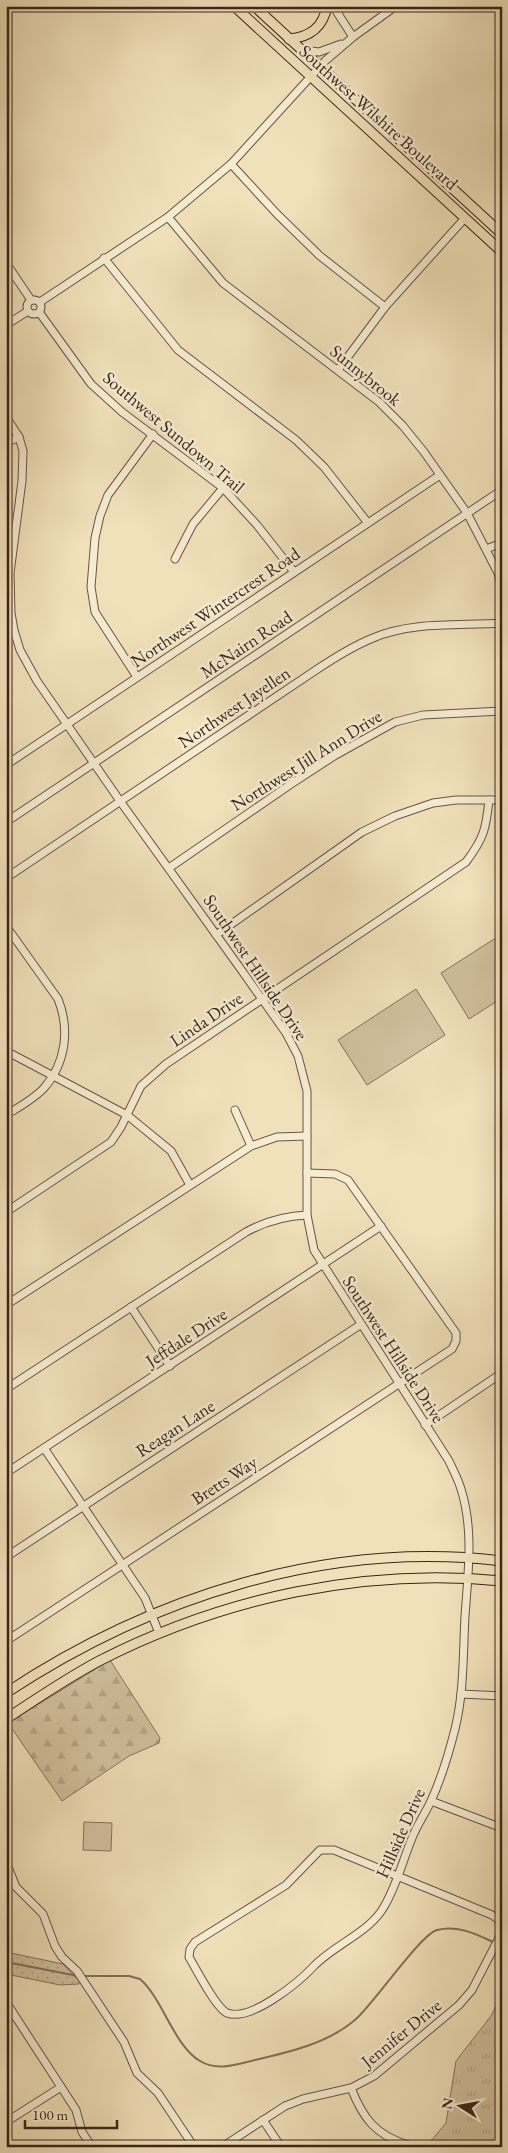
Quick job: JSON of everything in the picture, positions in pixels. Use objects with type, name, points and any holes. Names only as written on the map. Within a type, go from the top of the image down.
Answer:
[{"type":"main road","name":"Southwest Wilshire Boulevard","points":[[234,6],[502,252]]},
{"type":"main road","name":"Southwest Wilshire Boulevard","points":[[254,6],[502,234]]},
{"type":"main road","points":[[289,38],[303,37],[316,30],[324,20],[328,6]]},
{"type":"main road","points":[[6,1694],[50,1665],[87,1644],[152,1614],[212,1591],[287,1572],[354,1561],[470,1557],[502,1561]]},
{"type":"main road","points":[[6,1719],[97,1662],[159,1633],[218,1612],[288,1594],[347,1584],[397,1579],[468,1578],[502,1581]]},
{"type":"street","points":[[333,6],[350,39]]},
{"type":"street","points":[[40,302],[168,217],[231,164],[320,67],[350,39],[396,6]]},
{"type":"street","points":[[302,50],[319,52],[350,39]]},
{"type":"street","points":[[231,164],[277,214],[320,256],[385,307]]},
{"type":"street","name":"Sunnybrook","points":[[168,217],[223,283],[379,402],[403,426],[467,514],[498,573],[502,590]]},
{"type":"street","points":[[338,370],[385,307],[465,218]]},
{"type":"street","points":[[104,258],[178,350],[296,440],[324,467],[368,523]]},
{"type":"street","points":[[6,263],[31,300]]},
{"type":"street","points":[[31,300],[40,302]]},
{"type":"street","points":[[28,311],[27,305],[31,300]]},
{"type":"street","points":[[28,311],[33,314],[39,312],[40,302]]},
{"type":"street","points":[[6,326],[28,311]]},
{"type":"street","name":"Southwest Sundown Trail","points":[[39,312],[91,384],[122,412],[222,488],[257,525],[294,572]]},
{"type":"street","name":"Southwest Hillside Drive","points":[[6,417],[19,437],[23,451],[22,480],[8,572],[11,613],[20,650],[37,681],[120,801],[286,1033],[302,1069],[307,1091],[307,1215],[314,1250],[360,1325],[449,1461],[461,1488],[469,1522],[470,1557],[468,1578]]},
{"type":"street","points":[[137,677],[95,612],[91,587],[95,538],[108,494],[153,434]]},
{"type":"street","points":[[6,443],[19,437]]},
{"type":"street","name":"Northwest Wintercrest Road","points":[[6,765],[440,475]]},
{"type":"street","points":[[175,559],[193,524],[222,488]]},
{"type":"street","name":"McNairn Road","points":[[6,822],[502,490]]},
{"type":"street","points":[[486,549],[502,543]]},
{"type":"street","name":"Northwest Jayellen","points":[[6,878],[316,670],[373,637],[428,627],[502,623]]},
{"type":"street","name":"Northwest Jill Ann Drive","points":[[169,868],[298,779],[334,756],[395,722],[423,715],[502,711]]},
{"type":"street","points":[[216,935],[362,832],[395,816],[433,803],[456,800],[502,800]]},
{"type":"street","name":"Linda Drive","points":[[6,1212],[111,1142],[142,1086],[161,1068],[466,862],[480,844],[486,828],[489,800]]},
{"type":"street","points":[[6,926],[52,988],[63,1011],[65,1039],[63,1051],[53,1075],[44,1088],[6,1115]]},
{"type":"street","points":[[6,1050],[127,1115],[171,1151],[190,1185]]},
{"type":"street","points":[[236,1110],[251,1146]]},
{"type":"street","points":[[6,1305],[251,1146],[277,1137],[307,1136]]},
{"type":"street","points":[[307,1174],[335,1174],[343,1176],[348,1180],[381,1226]]},
{"type":"street","points":[[6,1389],[246,1232],[267,1221],[286,1216],[307,1215]]},
{"type":"street","name":"Jeffdale Drive","points":[[6,1473],[381,1226]]},
{"type":"street","name":"Bretts Way","points":[[6,1640],[452,1349],[456,1341],[456,1333],[381,1226]]},
{"type":"street","points":[[131,1307],[170,1366]]},
{"type":"street","name":"Reagan Lane","points":[[6,1557],[360,1325]]},
{"type":"street","points":[[425,1425],[502,1374]]},
{"type":"street","points":[[44,1448],[145,1598],[159,1633]]},
{"type":"street","name":"Hillside Drive","points":[[397,1875],[334,1850],[324,1848],[317,1852],[286,1885],[195,1942],[190,1949],[189,1957],[221,2009],[233,2014],[258,2009],[305,1976],[324,1956],[373,1921],[385,1906],[417,1826],[431,1801],[455,1730],[461,1694],[468,1578]]},
{"type":"street","points":[[461,1694],[502,1696]]},
{"type":"street","points":[[431,1801],[502,1828]]},
{"type":"street","points":[[6,1862],[16,1887],[43,1914],[55,1946],[62,1957],[77,1972],[124,2042],[137,2073],[158,2092],[194,2147]]},
{"type":"street","name":"Jennifer Drive","points":[[222,2147],[294,2102],[362,2084],[459,2005],[472,1990],[501,1934],[500,1921],[492,1915],[397,1875]]},
{"type":"street","points":[[6,2002],[76,2110],[82,2132],[92,2147]]},
{"type":"street","points":[[6,2122],[61,2087]]},
{"type":"street","points":[[351,2088],[361,2112],[374,2126],[391,2140],[408,2145]]},
{"type":"street","points":[[263,2120],[281,2147]]},
{"type":"green space","points":[[502,934],[502,998],[469,1019],[441,973]]},
{"type":"green space","points":[[416,989],[445,1035],[367,1085],[338,1040]]},
{"type":"green space","points":[[110,1660],[160,1738],[159,1743],[129,1756],[62,1801],[8,1723]]},
{"type":"green space","points":[[84,1822],[112,1823],[111,1851],[83,1850]]},
{"type":"green space","points":[[6,1952],[63,1964],[79,1981],[79,1984],[60,1985],[6,1974]]},
{"type":"green space","points":[[502,1994],[502,2147],[426,2147],[446,2123],[456,2061],[491,2016]]},
{"type":"waterway","points":[[82,1976],[129,1976],[140,1979],[155,1998],[183,2045],[191,2054],[200,2061],[221,2067],[282,2054],[308,2046],[334,2034],[356,2019],[409,1956],[429,1935],[437,1930],[463,1930],[502,1946]]},
{"type":"waterway","points":[[6,1962],[78,1976]]}]
